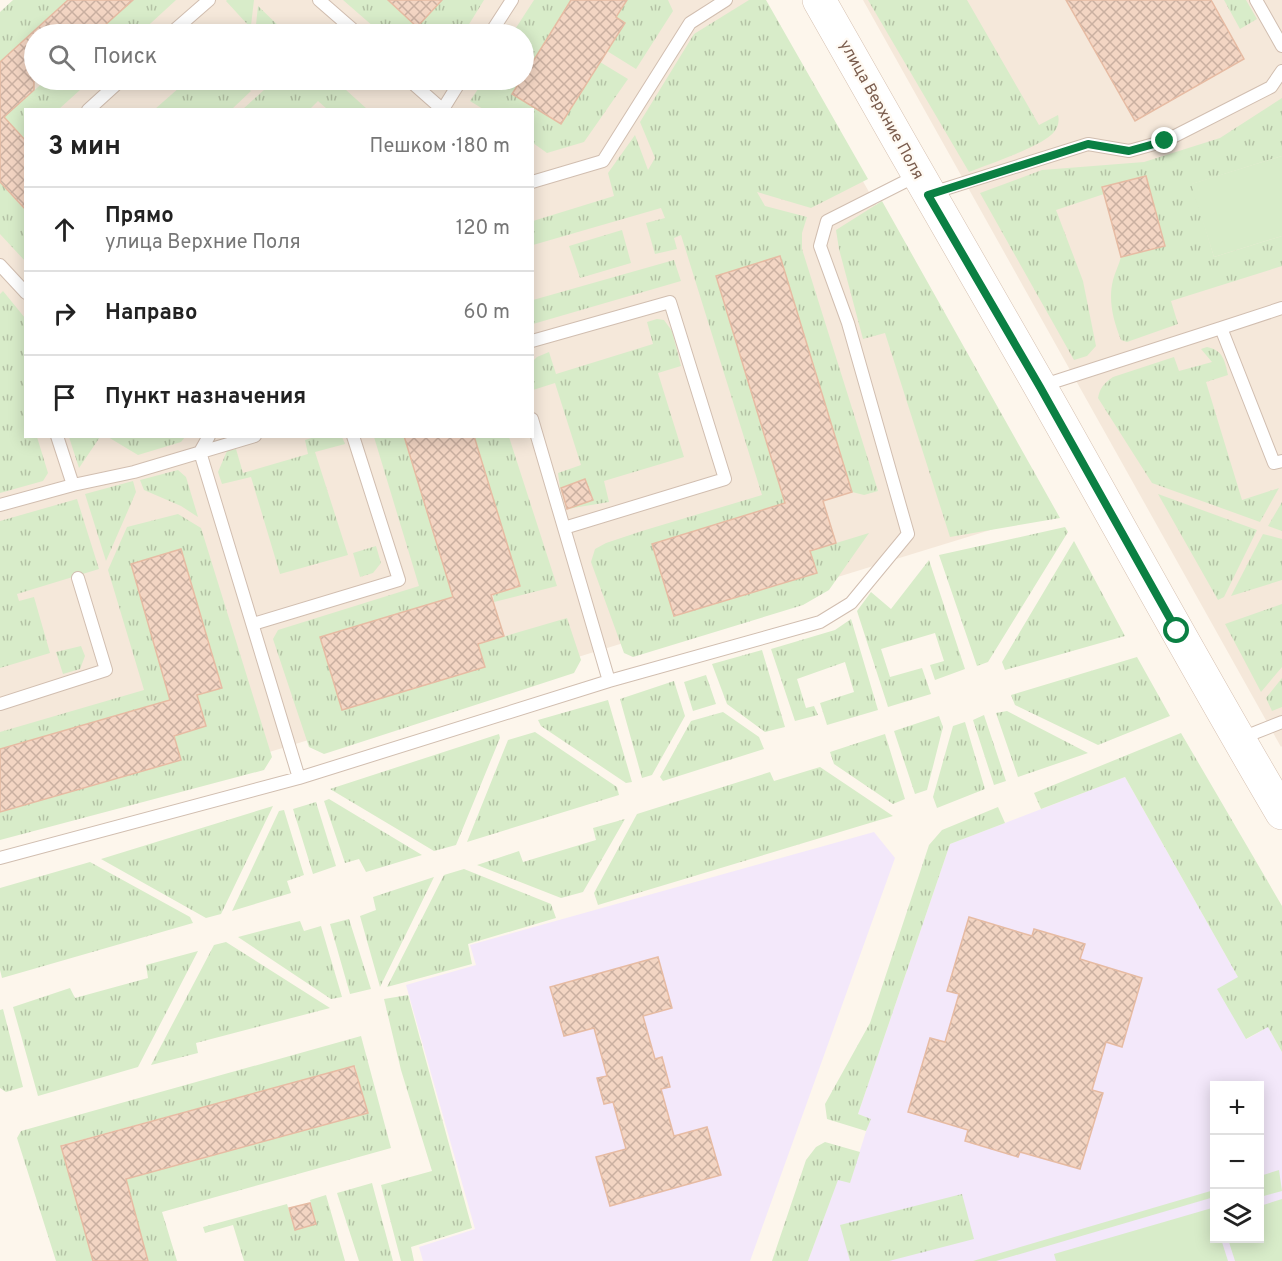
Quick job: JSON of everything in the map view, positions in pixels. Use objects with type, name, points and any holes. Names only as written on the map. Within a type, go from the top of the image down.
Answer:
[{"type":"street","name":"улица Верхние Поля","points":[[819,0],[1282,813]]},
{"type":"lane","points":[[181,24],[209,0]]},
{"type":"lane","points":[[319,0],[347,24]]},
{"type":"lane","points":[[496,24],[512,0]]},
{"type":"lane","points":[[534,181],[603,160],[690,23],[726,0]]},
{"type":"lane","points":[[1256,0],[1282,46]]},
{"type":"lane","points":[[0,858],[299,778],[609,681],[820,622],[851,603],[908,534],[848,323],[820,246],[827,221],[923,185],[1088,144],[1129,151],[1165,141],[1271,87],[1282,71]]},
{"type":"lane","points":[[90,108],[110,90]]},
{"type":"lane","points":[[421,90],[442,108]]},
{"type":"lane","points":[[444,108],[455,90]]},
{"type":"lane","points":[[0,265],[24,290]]},
{"type":"lane","points":[[534,340],[670,302],[725,479],[564,528]]},
{"type":"lane","points":[[1040,387],[1282,308]]},
{"type":"lane","points":[[1221,328],[1274,463],[1282,461]]},
{"type":"lane","points":[[534,426],[609,681]]},
{"type":"lane","points":[[58,438],[73,485]]},
{"type":"lane","points":[[208,438],[200,452],[299,778]]},
{"type":"lane","points":[[0,505],[73,485],[134,472],[248,438]]},
{"type":"lane","points":[[253,624],[399,580],[354,438]]},
{"type":"lane","points":[[0,704],[106,670],[78,578]]},
{"type":"lane","points":[[1238,739],[1282,722]]},
{"type":"shaded area","points":[[19,0],[761,0],[1049,512],[0,835],[0,17]]},
{"type":"shaded area","points":[[863,0],[1282,0],[1281,747]]},
{"type":"shaded area","points":[[1125,777],[1238,977],[1247,1039],[1268,1027],[1282,1052],[1282,1261],[808,1261],[838,1179],[850,1182],[870,1119],[858,1114],[950,844]]},
{"type":"shaded area","points":[[874,832],[895,858],[750,1261],[423,1261],[419,1247],[475,1229],[406,985],[476,965],[470,945]]},
{"type":"green space","points":[[13,0],[68,0],[42,24],[24,24],[24,40],[0,62],[0,12]]},
{"type":"green space","points":[[133,0],[176,0],[150,24],[106,24]]},
{"type":"green space","points":[[254,0],[251,24],[247,24],[226,1]]},
{"type":"green space","points":[[343,0],[388,0],[414,24],[371,24]]},
{"type":"green space","points":[[442,0],[484,0],[469,24],[420,24]]},
{"type":"green space","points":[[534,0],[571,0],[534,60],[534,24],[518,24]]},
{"type":"green space","points":[[618,0],[668,0],[673,11],[636,69],[607,51],[616,17],[623,5]]},
{"type":"green space","points":[[749,0],[766,0],[868,179],[811,208],[757,192],[765,206],[807,217],[802,233],[802,249],[878,491],[864,495],[852,492],[780,257],[716,276],[785,503],[652,544],[674,616],[816,573],[810,551],[869,533],[829,590],[803,605],[633,657],[624,653],[591,562],[595,549],[642,531],[762,495],[681,235],[674,238],[677,249],[655,254],[646,223],[665,218],[661,208],[534,245],[534,221],[614,196],[608,173],[635,135],[648,170],[655,158],[640,122],[694,34]]},
{"type":"green space","points":[[868,0],[967,0],[1039,125],[1058,115],[1055,131],[1035,145],[969,172]]},
{"type":"green space","points":[[1224,0],[1246,0],[1257,19],[1240,29]]},
{"type":"green space","points":[[258,6],[277,24],[256,24]]},
{"type":"green space","points":[[600,62],[628,79],[584,142],[547,153],[534,144],[534,108],[481,108],[470,101],[477,90],[515,90],[513,94],[561,124]]},
{"type":"green space","points":[[35,90],[80,90],[60,108],[24,108],[24,140],[4,117]]},
{"type":"green space","points":[[177,90],[251,91],[233,108],[156,108]]},
{"type":"green space","points":[[264,90],[346,90],[366,108],[326,108],[318,101],[311,108],[244,108]]},
{"type":"green space","points":[[1282,98],[1282,156],[1192,184],[1214,257],[1282,236],[1282,266],[1171,301],[1178,324],[1127,342],[1121,340],[1114,318],[1111,302],[1112,288],[1121,257],[1164,246],[1146,176],[1103,187],[1104,194],[1056,210],[1083,281],[1096,346],[1087,356],[1074,360],[980,193],[1042,170],[1144,162],[1220,138]]},
{"type":"green space","points":[[1282,156],[1282,236],[1214,257],[1191,184]]},
{"type":"green space","points":[[0,182],[24,209],[24,260],[0,234]]},
{"type":"green space","points":[[882,201],[1060,518],[950,537],[885,333],[863,339],[839,249],[836,230]]},
{"type":"green space","points":[[622,230],[631,263],[580,278],[569,246]]},
{"type":"green space","points":[[674,260],[681,281],[534,324],[534,300]]},
{"type":"green space","points":[[3,291],[24,317],[24,438],[37,438],[48,473],[43,481],[0,493],[0,294]]},
{"type":"green space","points":[[657,319],[664,320],[672,331],[681,366],[658,373],[684,457],[604,481],[609,502],[567,509],[593,499],[585,479],[560,488],[558,473],[581,465],[555,383],[534,390],[534,360],[549,352],[556,374],[653,344],[647,322]]},
{"type":"green space","points":[[1207,347],[1220,353],[1227,370],[1228,375],[1206,382],[1242,500],[1279,488],[1260,522],[1152,483],[1098,398],[1103,386],[1113,377],[1174,357],[1179,371],[1212,362],[1201,349]]},
{"type":"green space","points":[[69,438],[99,438],[79,468]]},
{"type":"green space","points":[[110,438],[184,438],[181,442],[138,455]]},
{"type":"green space","points":[[342,438],[345,444],[315,452],[348,555],[280,574],[251,477],[222,484],[218,472],[227,451],[236,449],[243,473],[308,454],[305,440]]},
{"type":"green space","points":[[374,438],[404,438],[453,597],[320,637],[342,710],[484,667],[478,644],[567,618],[581,660],[574,673],[324,754],[309,747],[273,639],[278,630],[419,586]]},
{"type":"green space","points":[[474,438],[509,438],[557,586],[494,602]]},
{"type":"green space","points":[[178,470],[186,477],[198,517],[181,506],[144,490],[140,480]]},
{"type":"green space","points":[[133,481],[136,492],[106,561],[85,494]]},
{"type":"green space","points":[[1158,494],[1257,530],[1224,597],[1218,600]]},
{"type":"green space","points":[[77,499],[99,569],[17,594],[19,601],[34,597],[50,653],[0,668],[0,521]]},
{"type":"green space","points":[[1282,502],[1282,531],[1268,526]]},
{"type":"green space","points":[[178,514],[201,528],[272,757],[264,770],[0,840],[0,812],[181,760],[174,736],[206,726],[197,695],[222,687],[181,549],[131,564],[170,700],[0,749],[0,732],[144,690],[108,570],[127,527]]},
{"type":"green space","points":[[1065,527],[1068,532],[988,662],[977,666],[939,555]]},
{"type":"green space","points":[[1263,534],[1282,539],[1282,580],[1231,596]]},
{"type":"green space","points":[[1074,541],[1125,636],[1005,670],[1002,662]]},
{"type":"green space","points":[[376,546],[381,563],[373,573],[360,577],[353,553]]},
{"type":"green space","points":[[929,560],[965,669],[935,680],[930,665],[944,661],[935,633],[881,649],[890,677],[922,668],[931,694],[888,707],[857,611],[871,592],[891,609]]},
{"type":"green space","points":[[1282,604],[1282,667],[1261,692],[1225,624]]},
{"type":"green space","points":[[851,619],[878,710],[827,725],[820,703],[854,692],[845,662],[797,679],[806,708],[814,706],[818,715],[795,721],[771,649],[835,630]]},
{"type":"green space","points":[[81,646],[85,656],[80,669],[63,674],[56,652]]},
{"type":"green space","points":[[762,650],[785,727],[765,732],[727,704],[712,664]]},
{"type":"green space","points":[[1137,657],[1170,716],[1098,745],[1015,705],[1011,695]]},
{"type":"green space","points":[[706,675],[716,704],[693,711],[684,682]]},
{"type":"green space","points":[[1282,678],[1282,707],[1272,711],[1266,698]]},
{"type":"green space","points":[[674,681],[685,716],[652,775],[642,778],[620,699]]},
{"type":"green space","points":[[608,700],[632,782],[626,783],[541,726],[538,720]]},
{"type":"green space","points":[[1007,711],[1088,753],[1018,777],[996,713]]},
{"type":"green space","points":[[723,712],[759,737],[764,749],[663,781],[660,777],[691,721]]},
{"type":"green space","points":[[984,715],[1006,781],[994,785],[973,720]]},
{"type":"green space","points":[[939,716],[943,727],[927,790],[915,794],[894,731]]},
{"type":"green space","points":[[965,722],[985,789],[937,808],[933,797],[953,726]]},
{"type":"green space","points":[[535,732],[617,787],[619,795],[467,842],[508,740]]},
{"type":"green space","points":[[1181,733],[1282,906],[1282,1052],[1268,1027],[1246,1039],[1217,989],[1238,977],[1125,777],[1041,809],[1034,793]]},
{"type":"green space","points":[[499,734],[500,738],[456,845],[434,851],[330,789]]},
{"type":"green space","points":[[885,734],[905,799],[893,804],[834,764],[830,752]]},
{"type":"green space","points":[[820,767],[893,816],[598,905],[594,893],[637,814],[770,772],[774,781]]},
{"type":"green space","points":[[329,799],[422,855],[366,872],[359,859],[345,863],[324,801]]},
{"type":"green space","points":[[316,802],[336,866],[313,874],[293,809]]},
{"type":"green space","points":[[273,806],[221,914],[206,918],[101,859]]},
{"type":"green space","points":[[998,807],[1005,823],[950,844],[858,1114],[871,1119],[866,1131],[827,1119],[825,1104],[870,1023],[929,845],[942,830]]},
{"type":"green space","points":[[284,810],[304,875],[287,881],[291,893],[232,911],[279,811]]},
{"type":"green space","points":[[625,819],[583,892],[561,898],[477,865],[519,851],[523,862],[596,840],[593,828]]},
{"type":"green space","points":[[90,862],[190,917],[193,923],[2,978],[0,970],[0,888]]},
{"type":"green space","points":[[464,869],[551,904],[556,918],[468,944],[472,964],[387,987],[444,875]]},
{"type":"green space","points":[[434,877],[380,987],[360,916],[376,910],[373,897]]},
{"type":"green space","points":[[349,919],[371,989],[350,994],[330,924]]},
{"type":"green space","points":[[300,921],[304,931],[321,926],[342,997],[331,999],[238,937]]},
{"type":"green space","points":[[226,942],[330,1008],[196,1043],[198,1053],[151,1065],[214,945]]},
{"type":"green space","points":[[198,951],[138,1067],[38,1096],[13,1007],[70,988],[75,998],[148,978],[146,965]]},
{"type":"green space","points":[[408,995],[472,1228],[411,1247],[414,1261],[401,1261],[381,1185],[432,1171],[401,1070],[384,999]]},
{"type":"green space","points":[[3,1009],[23,1087],[6,1092],[0,1088],[0,1010]]},
{"type":"green space","points":[[361,1036],[391,1148],[162,1212],[177,1261],[148,1261],[126,1179],[367,1113],[355,1066],[62,1145],[93,1261],[56,1261],[17,1138],[21,1131]]},
{"type":"green space","points":[[825,1142],[860,1152],[850,1183],[838,1180],[808,1261],[772,1261],[806,1160],[816,1147]]},
{"type":"green space","points":[[1279,1170],[1282,1191],[1264,1196],[1264,1175]]},
{"type":"green space","points":[[372,1183],[393,1261],[359,1261],[337,1193]]},
{"type":"green space","points":[[1210,1191],[1210,1198],[996,1261],[973,1261]]},
{"type":"green space","points":[[962,1194],[974,1239],[889,1261],[850,1261],[840,1225]]},
{"type":"green space","points":[[326,1195],[345,1261],[244,1261],[233,1225],[205,1233],[203,1227],[287,1204],[295,1230],[316,1224],[310,1200]]},
{"type":"green space","points":[[1282,1199],[1282,1261],[1235,1261],[1229,1243],[1264,1243],[1264,1205]]},
{"type":"green space","points":[[1210,1209],[1210,1243],[1222,1243],[1228,1261],[1056,1261],[1054,1254]]},
{"type":"building","points":[[68,0],[133,0],[106,24],[42,24]]},
{"type":"building","points":[[388,0],[442,0],[420,24],[414,24]]},
{"type":"building","points":[[571,0],[627,0],[616,17],[625,23],[561,124],[512,94],[515,90],[534,90],[534,60]]},
{"type":"building","points":[[1066,0],[1211,0],[1244,59],[1135,121]]},
{"type":"building","points":[[24,40],[24,90],[34,90],[4,117],[24,139],[24,208],[0,182],[0,62]]},
{"type":"building","points":[[1146,176],[1165,246],[1121,257],[1102,187]]},
{"type":"building","points":[[780,256],[852,492],[823,501],[836,543],[810,551],[817,573],[674,616],[652,544],[785,503],[716,276]]},
{"type":"building","points":[[405,438],[475,438],[520,586],[491,595],[504,636],[478,644],[485,667],[342,710],[320,637],[453,597]]},
{"type":"building","points":[[585,479],[593,500],[567,509],[561,488]]},
{"type":"building","points":[[181,549],[222,688],[197,695],[206,726],[174,736],[181,760],[0,812],[0,749],[170,700],[131,564]]},
{"type":"building","points":[[969,917],[1032,936],[1034,929],[1085,944],[1080,959],[1142,978],[1122,1047],[1106,1042],[1092,1090],[1103,1093],[1080,1169],[1020,1152],[1018,1157],[965,1141],[968,1130],[908,1112],[930,1038],[945,1042],[959,994],[947,991]]},
{"type":"building","points":[[658,957],[672,1008],[643,1016],[655,1059],[662,1057],[670,1087],[661,1089],[674,1136],[707,1127],[721,1175],[610,1206],[596,1157],[626,1149],[613,1102],[604,1104],[597,1078],[607,1076],[594,1028],[564,1036],[550,987]]},
{"type":"building","points":[[354,1066],[368,1113],[126,1179],[148,1261],[93,1261],[61,1146]]},
{"type":"building","points":[[310,1203],[316,1224],[295,1230],[289,1208]]},
{"type":"route","points":[[1165,141],[1129,151],[1088,144],[928,195],[1040,387],[1177,631]]}]
